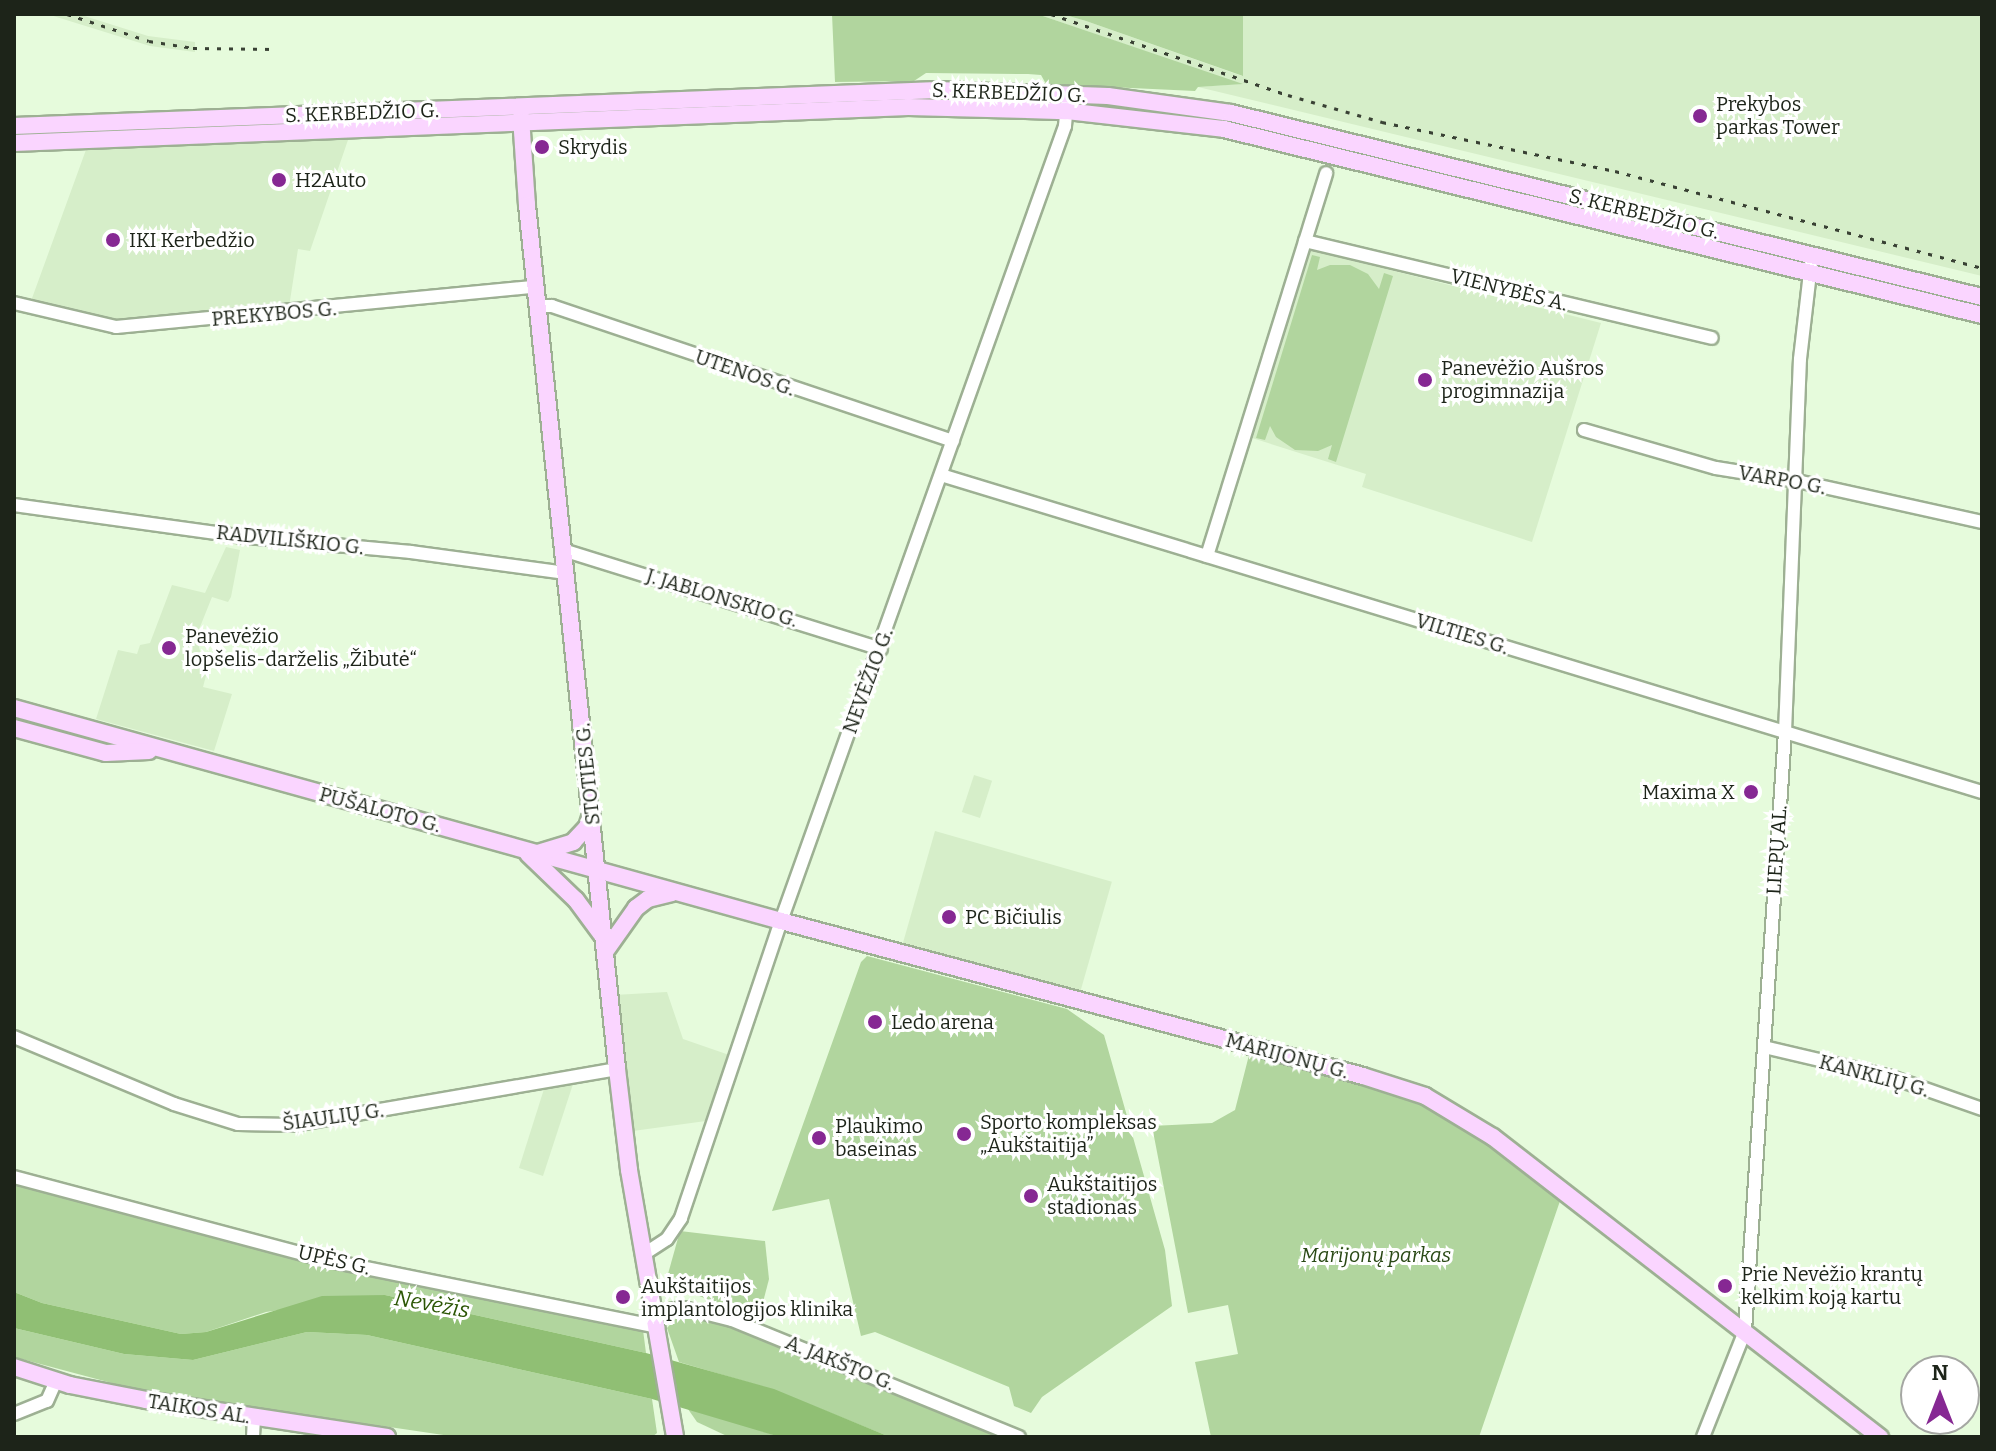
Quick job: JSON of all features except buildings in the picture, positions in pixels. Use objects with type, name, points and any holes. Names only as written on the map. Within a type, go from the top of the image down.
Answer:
[{"type":"main road","name":"S. KERBEDŽIO G.","points":[[14,126],[937,90],[1067,93],[1231,113],[1810,264],[1982,315]]},
{"type":"main road","name":"STOTIES G.","points":[[521,107],[535,287],[617,1069],[675,1434]]},
{"type":"main road","name":"S. KERBEDŽIO G.","points":[[14,143],[522,125],[908,107],[1066,111],[1224,129],[1810,264],[1982,297]]},
{"type":"main road","points":[[210,118],[211,136]]},
{"type":"main road","points":[[34,125],[35,143]]},
{"type":"main road","name":"PUŠALOTO G.","points":[[14,708],[598,870]]},
{"type":"main road","name":"PUŠALOTO G.","points":[[14,728],[106,753],[162,750]]},
{"type":"main road","points":[[529,852],[573,842],[587,827],[592,811]]},
{"type":"main road","points":[[529,852],[576,900],[604,944],[636,908],[659,894],[676,892]]},
{"type":"main road","name":"MARIJONŲ G.","points":[[598,870],[1363,1076],[1425,1096],[1493,1137],[1880,1437]]},
{"type":"main road","name":"TAIKOS AL.","points":[[14,1367],[56,1381],[254,1418],[387,1437]]},
{"type":"street","name":"NEVĖŽIO G.","points":[[644,1254],[667,1239],[678,1226],[781,921],[881,649],[1065,126],[1067,93]]},
{"type":"street","points":[[1207,556],[1326,173]]},
{"type":"street","name":"VIENYBĖS A.","points":[[1305,241],[1712,338]]},
{"type":"street","name":"LIEPŲ AL.","points":[[1703,1437],[1745,1331],[1785,732],[1800,359],[1810,264]]},
{"type":"street","name":"PREKYBOS G.","points":[[14,303],[116,327],[535,287]]},
{"type":"street","name":"UTENOS G.","points":[[538,306],[552,306],[953,441]]},
{"type":"street","name":"VARPO G.","points":[[1584,430],[1716,468],[1797,481],[1982,522]]},
{"type":"street","name":"VILTIES G.","points":[[941,475],[1982,792]]},
{"type":"street","name":"RADVILIŠKIO G.","points":[[14,505],[236,536],[411,552],[566,573]]},
{"type":"street","name":"J. JABLONSKIO G.","points":[[563,550],[881,649]]},
{"type":"street","name":"ŠIAULIŲ G.","points":[[14,1037],[174,1104],[238,1124],[293,1125],[617,1069]]},
{"type":"street","name":"KANKLIŲ G.","points":[[1764,1047],[1898,1079],[1982,1109]]},
{"type":"street","name":"UPĖS G.","points":[[14,1177],[326,1260],[657,1319]]},
{"type":"street","name":"A. JAKŠTO G.","points":[[657,1319],[684,1308],[732,1320],[1019,1437]]},
{"type":"street","points":[[14,1414],[47,1401],[56,1381]]},
{"type":"street","points":[[253,1437],[254,1418]]},
{"type":"shaded area","points":[[47,14],[78,14],[148,36],[195,42],[195,52],[150,46]]},
{"type":"shaded area","points":[[1037,14],[1062,14],[1086,21],[1242,76],[1243,14],[1982,14],[1982,276],[1198,87],[1240,84]]},
{"type":"shaded area","points":[[349,137],[310,251],[298,249],[289,307],[100,320],[31,301],[87,147]]},
{"type":"shaded area","name":"Panevėžio Aušros progimnazija","points":[[1310,250],[1601,323],[1532,542],[1362,487],[1366,474],[1249,437],[1305,254]]},
{"type":"shaded area","name":"Panevėžio lopšelis-darželis „Žibutė“","points":[[226,547],[240,550],[231,597],[228,602],[212,597],[196,637],[203,661],[209,664],[203,687],[232,694],[214,751],[96,719],[118,650],[137,654],[140,645],[150,643],[172,585],[205,593]]},
{"type":"shaded area","points":[[974,775],[992,781],[980,818],[962,812]]},
{"type":"shaded area","points":[[935,831],[1112,882],[1079,996],[902,945]]},
{"type":"shaded area","points":[[667,992],[683,1039],[735,1057],[713,1120],[633,1131],[614,995]]},
{"type":"shaded area","points":[[573,1084],[543,1176],[519,1168],[544,1089]]},
{"type":"shaded area","points":[[14,1292],[42,1303],[181,1334],[206,1332],[322,1296],[385,1295],[646,1353],[774,1389],[890,1437],[780,1437],[652,1399],[367,1335],[307,1332],[193,1360],[124,1354],[14,1328]]},
{"type":"green space","points":[[832,14],[1037,14],[1243,84],[1198,87],[1195,91],[1046,84],[1041,75],[1028,74],[926,73],[914,81],[835,82]]},
{"type":"green space","points":[[1062,14],[1243,14],[1243,76],[1086,21]]},
{"type":"green space","points":[[1301,136],[1794,259],[1795,261],[1300,141]]},
{"type":"green space","points":[[1312,255],[1320,257],[1317,270],[1330,265],[1350,265],[1368,274],[1379,289],[1384,273],[1393,276],[1336,462],[1328,459],[1332,445],[1318,451],[1295,450],[1276,437],[1270,426],[1265,440],[1256,438]]},
{"type":"green space","name":"Sporto kompleksas „Aukštaitija”","points":[[867,956],[1067,1009],[1104,1035],[1165,1250],[1172,1306],[1042,1397],[1031,1413],[1014,1406],[1009,1387],[875,1332],[861,1336],[829,1199],[772,1211],[861,962]]},
{"type":"green space","name":"Marijonų parkas","points":[[1249,1055],[1420,1102],[1476,1134],[1560,1201],[1479,1437],[1211,1437],[1195,1362],[1238,1354],[1228,1305],[1188,1313],[1152,1126],[1212,1123],[1235,1110]]},
{"type":"green space","points":[[14,1177],[485,1297],[643,1330],[646,1353],[385,1295],[266,1312],[206,1332],[181,1334],[42,1303],[14,1292]]},
{"type":"green space","points":[[680,1231],[765,1241],[769,1279],[762,1306],[740,1313],[673,1285],[668,1274]]},
{"type":"green space","points":[[691,1316],[722,1322],[1001,1437],[890,1437],[774,1390],[679,1362],[667,1328],[676,1318]]},
{"type":"green space","points":[[14,1328],[124,1354],[193,1360],[307,1332],[367,1335],[652,1399],[657,1433],[652,1437],[457,1437],[138,1390],[14,1357]]},
{"type":"green space","points":[[688,1409],[780,1437],[729,1437],[697,1422]]},
{"type":"railway","points":[[67,14],[149,41],[193,48],[275,49]]},
{"type":"railway","points":[[1051,14],[1288,95],[1382,122],[1615,171],[1982,268]]},
{"type":"place","name":"Prekybos parkas Tower","points":[[1700,116]]},
{"type":"place","name":"Skrydis","points":[[542,147]]},
{"type":"place","name":"H2Auto","points":[[279,180]]},
{"type":"place","name":"IKI Kerbedžio","points":[[113,240]]},
{"type":"place","name":"Panevėžio Aušros progimnazija","points":[[1425,380]]},
{"type":"place","name":"Panevėžio lopšelis-darželis „Žibutė“","points":[[169,648]]},
{"type":"place","name":"Maxima X","points":[[1751,792]]},
{"type":"place","name":"PC Bičiulis","points":[[949,917]]},
{"type":"place","name":"Ledo arena","points":[[875,1022]]},
{"type":"place","name":"Sporto kompleksas „Aukštaitija”","points":[[964,1134]]},
{"type":"place","name":"Plaukimo baseinas","points":[[819,1138]]},
{"type":"place","name":"Aukštaitijos stadionas","points":[[1031,1196]]},
{"type":"place","name":"Prie Nevėžio krantų kelkim koją kartu","points":[[1725,1286]]},
{"type":"place","name":"Aukštaitijos implantologijos klinika","points":[[623,1297]]},
{"type":"water label","name":"Nevėžis","points":[[432,1304]]}]
